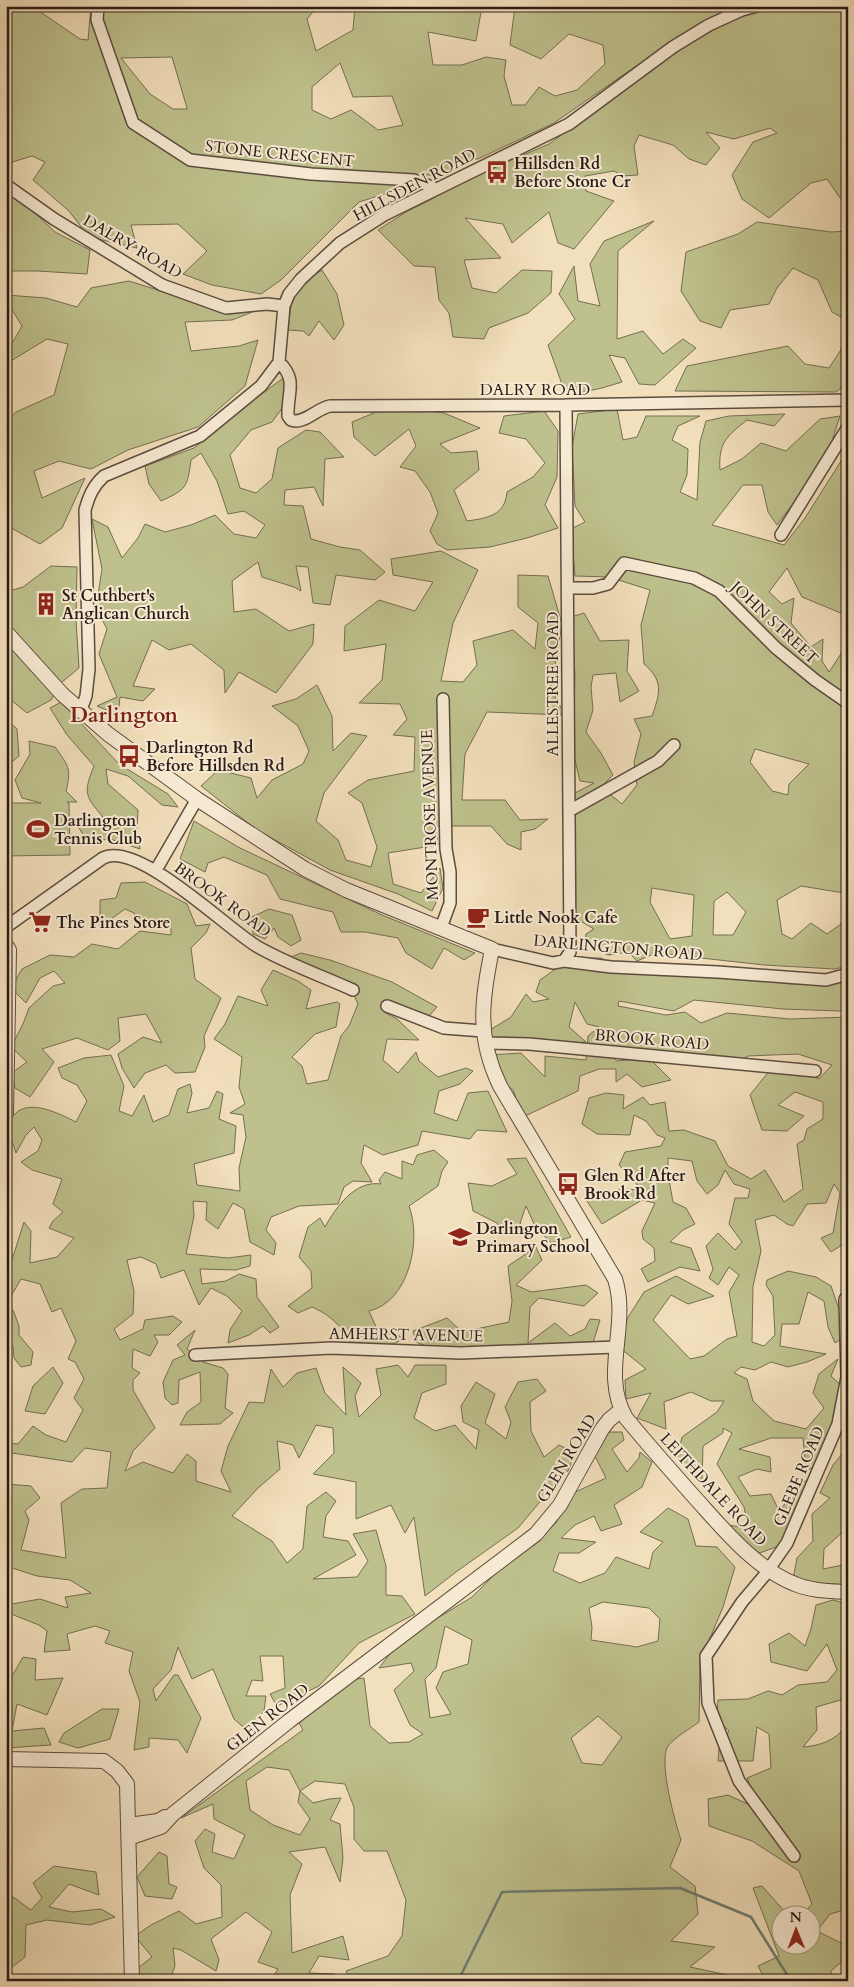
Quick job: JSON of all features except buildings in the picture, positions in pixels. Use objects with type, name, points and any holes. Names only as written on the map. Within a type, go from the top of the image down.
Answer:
[{"type":"street","name":"STONE CRESCENT","points":[[98,6],[97,20],[133,123],[190,160],[311,174],[414,180],[437,189]]},
{"type":"street","name":"HILLSDEN ROAD","points":[[279,362],[284,306],[289,294],[301,279],[340,243],[384,215],[569,124],[673,47],[709,25],[742,10],[757,6]]},
{"type":"street","name":"DALRY ROAD","points":[[6,185],[54,219],[162,285],[226,308],[267,304],[284,306]]},
{"type":"street","name":"DALRY ROAD","points":[[279,362],[286,368],[290,379],[288,416],[293,422],[302,420],[320,408],[330,406],[566,405],[848,400]]},
{"type":"street","points":[[81,710],[86,696],[89,669],[86,510],[93,488],[104,476],[200,436],[262,386],[279,362]]},
{"type":"street","name":"ALLESTREE ROAD","points":[[564,961],[570,952],[566,405]]},
{"type":"street","points":[[781,535],[848,427]]},
{"type":"street","name":"JOHN STREET","points":[[568,588],[593,588],[608,584],[624,564],[694,578],[720,592],[776,648],[815,680],[848,703]]},
{"type":"street","name":"DARLINGTON ROAD","points":[[6,632],[62,694],[108,734],[197,799],[305,869],[346,890],[492,949],[553,962],[564,961],[611,967],[826,980],[848,974]]},
{"type":"street","name":"MONTROSE AVENUE","points":[[441,928],[450,903],[450,872],[446,849],[442,699]]},
{"type":"street","points":[[570,811],[658,761],[674,745]]},
{"type":"street","points":[[156,870],[197,799]]},
{"type":"street","name":"BROOK ROAD","points":[[6,927],[110,855],[120,856],[156,870],[258,946],[353,990]]},
{"type":"street","points":[[6,945],[9,950],[6,1112]]},
{"type":"street","name":"GLEN ROAD","points":[[129,1832],[173,1814],[289,1721],[536,1534],[560,1505],[602,1429],[621,1410],[615,1391],[614,1379],[620,1308],[615,1279],[500,1086],[491,1067],[484,1037],[484,987],[492,949]]},
{"type":"street","name":"BROOK ROAD","points":[[387,1006],[444,1028],[529,1044],[815,1071]]},
{"type":"street","name":"GLEBE ROAD","points":[[794,1856],[738,1781],[708,1703],[706,1656],[742,1602],[787,1543],[838,1424],[847,1377],[845,1299]]},
{"type":"street","name":"AMHERST AVENUE","points":[[195,1355],[331,1348],[462,1353],[616,1347]]},
{"type":"street","name":"LEITHDALE ROAD","points":[[621,1410],[662,1460],[747,1553],[768,1569],[796,1585],[810,1589],[848,1592]]},
{"type":"street","points":[[6,1759],[104,1761],[117,1770],[127,1784],[132,1981]]},
{"type":"green space","points":[[6,6],[36,6],[36,9],[80,39],[88,40],[91,6],[318,6],[307,19],[316,51],[353,30],[355,6],[482,6],[476,41],[428,32],[433,65],[462,65],[486,57],[506,60],[504,76],[512,105],[525,105],[539,87],[555,96],[577,90],[605,64],[603,45],[569,34],[541,59],[510,45],[515,6],[848,6],[848,203],[840,198],[827,179],[811,183],[769,218],[742,199],[732,175],[753,142],[777,133],[770,128],[734,139],[706,132],[720,148],[706,165],[689,159],[673,145],[639,135],[634,146],[638,175],[623,176],[614,171],[585,176],[586,191],[614,201],[574,249],[558,243],[549,212],[512,243],[503,224],[465,218],[501,258],[464,260],[472,288],[496,293],[522,270],[552,271],[551,293],[528,313],[489,328],[484,339],[453,337],[449,313],[439,300],[435,267],[414,266],[378,230],[455,184],[549,144],[658,61],[636,66],[554,123],[478,159],[457,159],[445,175],[412,175],[407,187],[359,202],[281,280],[261,294],[212,285],[183,274],[207,251],[178,224],[131,225],[137,248],[89,237],[69,211],[33,180],[45,162],[32,156],[6,164]],"holes":[[[172,57],[187,108],[187,109],[173,109],[150,94],[121,58]],[[340,63],[353,97],[392,96],[403,125],[378,130],[351,110],[331,119],[312,110],[312,87]]]},
{"type":"green space","points":[[6,189],[10,189],[55,232],[90,250],[87,274],[6,271]]},
{"type":"green space","points":[[654,221],[618,251],[617,339],[643,331],[663,354],[683,339],[696,348],[655,385],[639,384],[625,358],[609,355],[622,382],[579,393],[563,387],[548,345],[575,319],[559,294],[574,266],[578,301],[600,306],[590,264],[604,241]]},
{"type":"green space","points":[[757,222],[831,232],[848,231],[846,263],[848,267],[848,321],[832,312],[818,280],[793,268],[777,288],[769,304],[730,310],[721,328],[700,321],[681,291],[686,252],[738,234]]},
{"type":"green space","points":[[322,270],[337,294],[344,325],[334,340],[319,321],[309,336],[303,331],[288,330],[293,288]]},
{"type":"green space","points":[[129,281],[180,297],[260,309],[232,320],[185,322],[191,351],[239,346],[258,340],[245,386],[198,427],[128,450],[91,469],[59,461],[34,471],[42,498],[85,478],[62,528],[40,544],[6,525],[6,421],[16,412],[54,395],[68,344],[47,339],[6,364],[6,354],[22,326],[6,300],[6,295],[46,298],[77,307],[91,288]]},
{"type":"green space","points":[[848,339],[848,383],[836,392],[675,391],[687,366],[788,346],[805,364],[829,368]]},
{"type":"green space","points":[[290,373],[297,388],[272,422],[251,430],[230,455],[240,488],[256,493],[272,479],[278,448],[306,430],[320,432],[344,457],[325,459],[323,506],[314,487],[285,490],[284,505],[303,506],[311,539],[360,550],[385,572],[375,580],[336,575],[330,605],[313,603],[308,567],[296,566],[301,591],[262,577],[258,562],[232,581],[234,612],[256,609],[289,631],[314,624],[313,644],[276,693],[239,672],[225,693],[224,670],[191,644],[169,650],[152,640],[133,686],[155,689],[143,701],[120,697],[118,715],[97,706],[117,697],[99,654],[107,629],[96,608],[102,569],[92,519],[108,527],[122,558],[138,538],[145,524],[165,532],[191,525],[215,515],[234,534],[256,538],[265,525],[244,511],[228,514],[217,481],[201,453],[191,460],[187,482],[181,490],[161,501],[149,484],[145,466],[194,448],[232,416]]},
{"type":"green space","points":[[391,406],[444,413],[480,428],[440,444],[451,453],[477,451],[479,470],[454,490],[467,521],[488,517],[499,511],[506,500],[507,492],[533,477],[545,463],[526,439],[499,433],[504,416],[544,411],[558,431],[557,477],[545,505],[558,528],[490,547],[447,550],[437,544],[430,531],[438,513],[430,492],[415,471],[400,467],[416,446],[409,429],[375,456],[354,437],[352,422]]},
{"type":"green space","points":[[617,409],[623,440],[637,437],[646,416],[700,416],[678,426],[672,440],[688,449],[687,475],[680,492],[697,500],[700,442],[706,421],[729,416],[785,414],[774,426],[747,420],[740,426],[729,436],[722,447],[720,470],[742,459],[761,443],[786,451],[820,419],[840,416],[826,459],[777,525],[768,512],[762,485],[743,485],[712,525],[784,545],[805,518],[848,450],[848,616],[802,597],[787,568],[769,592],[782,604],[794,598],[791,623],[811,647],[823,639],[822,661],[829,672],[848,643],[848,898],[844,893],[801,886],[777,900],[782,934],[792,939],[811,923],[827,934],[848,919],[848,966],[835,969],[764,965],[656,953],[637,961],[628,952],[608,955],[585,944],[586,934],[594,929],[570,915],[571,810],[581,812],[573,794],[594,783],[580,781],[573,752],[575,675],[571,617],[584,613],[600,641],[629,640],[627,671],[639,691],[620,702],[616,673],[593,675],[591,687],[593,710],[586,732],[601,753],[613,775],[601,787],[622,804],[637,785],[634,762],[641,734],[634,719],[652,716],[658,694],[655,676],[644,664],[641,625],[650,590],[609,577],[575,576],[571,529],[585,522],[575,506],[572,447],[578,414]],"holes":[[[755,749],[809,764],[789,784],[788,795],[772,791],[750,762]],[[652,888],[694,895],[692,936],[670,939],[650,902]],[[727,892],[746,912],[733,935],[713,935],[714,901]]]},
{"type":"green space","points":[[441,551],[478,570],[453,623],[441,681],[463,682],[477,665],[473,641],[513,630],[535,649],[538,623],[518,607],[518,575],[548,576],[562,624],[551,689],[565,715],[487,712],[465,754],[462,800],[505,800],[520,820],[548,819],[535,829],[521,832],[521,850],[507,844],[491,826],[436,826],[438,845],[388,853],[393,884],[421,893],[440,868],[443,888],[432,911],[398,894],[330,870],[257,830],[201,786],[218,770],[251,778],[257,798],[272,780],[303,764],[309,751],[298,726],[272,706],[296,699],[317,685],[332,716],[333,751],[351,733],[367,736],[324,793],[316,821],[338,840],[346,860],[371,867],[377,847],[362,803],[348,793],[368,780],[414,771],[415,737],[393,735],[407,719],[400,704],[359,703],[382,680],[386,644],[344,651],[345,626],[379,600],[415,611],[433,582],[393,575],[391,559]]},
{"type":"green space","points":[[51,566],[77,567],[76,620],[79,668],[61,683],[51,700],[27,713],[6,696],[6,592],[23,587]]},
{"type":"green space","points":[[61,702],[119,764],[168,794],[178,807],[162,805],[128,776],[106,769],[108,784],[138,810],[137,830],[140,849],[110,839],[88,842],[77,825],[103,817],[92,804],[88,794],[88,782],[94,766],[67,735],[50,708]]},
{"type":"green space","points":[[6,719],[17,729],[19,756],[6,767]]},
{"type":"green space","points":[[29,741],[55,747],[68,768],[69,777],[66,791],[77,802],[67,802],[69,803],[70,855],[6,856],[6,803],[41,803],[22,798],[15,780],[30,754]]},
{"type":"green space","points":[[194,821],[240,848],[382,915],[475,953],[464,960],[444,948],[432,969],[406,953],[398,938],[365,932],[341,932],[333,912],[280,899],[267,875],[224,857],[208,863],[205,872],[180,859]]},
{"type":"green space","points":[[145,882],[187,904],[196,926],[210,924],[206,933],[191,948],[195,979],[221,998],[204,1036],[205,1047],[195,1072],[175,1073],[166,1065],[145,1073],[134,1088],[122,1068],[118,1054],[143,1037],[162,1043],[146,1014],[118,1018],[120,1041],[108,1050],[77,1038],[42,1049],[54,1062],[30,1097],[15,1088],[13,1072],[27,1062],[11,1047],[29,1008],[53,986],[65,983],[54,971],[40,978],[26,1003],[11,988],[22,969],[50,955],[74,957],[92,944],[118,949],[140,931],[171,935],[171,920],[137,920],[134,913],[125,909],[100,927],[100,900],[116,898],[121,883]]},
{"type":"green space","points":[[269,909],[292,915],[301,940],[291,946],[278,937],[274,928],[265,939],[253,934],[252,917]]},
{"type":"green space","points":[[301,953],[330,960],[392,982],[437,1007],[429,1016],[390,1000],[384,1012],[397,1019],[419,1040],[387,1039],[383,1060],[398,1073],[416,1052],[419,1061],[438,1077],[466,1068],[473,1071],[460,1084],[439,1091],[434,1113],[457,1121],[468,1093],[488,1091],[507,1132],[477,1130],[470,1139],[422,1131],[418,1145],[383,1155],[364,1145],[361,1163],[372,1182],[353,1181],[344,1187],[338,1204],[299,1206],[271,1217],[266,1230],[276,1243],[274,1255],[250,1242],[244,1209],[233,1203],[218,1229],[206,1220],[207,1202],[193,1201],[194,1216],[186,1254],[228,1258],[251,1255],[250,1266],[236,1270],[200,1269],[202,1284],[226,1281],[239,1274],[256,1279],[257,1297],[279,1327],[270,1333],[263,1326],[249,1335],[228,1343],[230,1330],[242,1311],[227,1296],[211,1288],[199,1305],[184,1270],[161,1278],[156,1264],[141,1257],[127,1260],[134,1291],[133,1314],[114,1329],[120,1340],[143,1329],[145,1320],[173,1316],[182,1322],[169,1335],[154,1335],[158,1342],[150,1356],[133,1349],[132,1368],[140,1373],[133,1380],[133,1390],[155,1428],[133,1451],[125,1471],[143,1462],[173,1473],[187,1454],[196,1461],[196,1481],[231,1492],[221,1471],[228,1446],[249,1402],[264,1403],[271,1369],[283,1387],[297,1373],[316,1368],[325,1393],[346,1415],[343,1367],[361,1383],[355,1396],[359,1417],[381,1395],[376,1369],[398,1365],[408,1377],[415,1365],[446,1365],[446,1384],[422,1393],[414,1418],[435,1431],[455,1425],[476,1449],[479,1430],[463,1422],[461,1406],[476,1382],[495,1394],[485,1423],[506,1439],[511,1422],[505,1407],[518,1382],[537,1379],[546,1391],[530,1402],[531,1431],[544,1457],[559,1445],[575,1453],[568,1471],[554,1473],[555,1484],[518,1528],[425,1596],[414,1517],[405,1533],[391,1505],[356,1519],[356,1482],[313,1474],[334,1453],[333,1428],[316,1425],[299,1458],[293,1445],[277,1441],[280,1469],[258,1488],[232,1516],[272,1541],[287,1563],[303,1549],[307,1506],[326,1492],[336,1501],[326,1516],[323,1537],[348,1541],[356,1555],[313,1579],[357,1577],[368,1561],[353,1534],[376,1530],[386,1566],[386,1595],[402,1596],[415,1614],[359,1643],[319,1686],[277,1706],[270,1694],[285,1688],[283,1656],[260,1656],[263,1681],[252,1680],[246,1696],[266,1696],[264,1711],[249,1732],[234,1719],[213,1669],[192,1679],[178,1647],[171,1670],[153,1689],[156,1701],[174,1675],[178,1675],[201,1718],[187,1753],[178,1740],[149,1738],[149,1747],[134,1750],[140,1702],[129,1671],[133,1652],[105,1643],[110,1631],[95,1626],[67,1634],[70,1650],[44,1652],[47,1631],[39,1625],[6,1612],[6,1605],[40,1599],[68,1608],[65,1597],[91,1593],[70,1580],[37,1576],[6,1566],[6,1484],[31,1486],[40,1498],[25,1511],[29,1520],[21,1550],[66,1558],[61,1503],[82,1489],[107,1488],[111,1452],[85,1448],[72,1462],[12,1453],[6,1446],[6,1443],[18,1444],[33,1426],[46,1435],[66,1442],[83,1410],[74,1398],[84,1379],[75,1362],[68,1359],[76,1341],[61,1308],[52,1312],[40,1284],[21,1279],[6,1305],[11,1263],[24,1222],[31,1231],[30,1263],[57,1257],[74,1238],[49,1228],[53,1221],[63,1212],[53,1204],[62,1179],[32,1170],[21,1162],[38,1151],[42,1140],[34,1127],[26,1135],[16,1153],[7,1126],[16,1113],[29,1107],[46,1109],[76,1122],[87,1101],[77,1085],[62,1078],[58,1068],[84,1058],[111,1055],[124,1086],[119,1111],[132,1116],[144,1095],[153,1122],[169,1115],[178,1089],[190,1084],[192,1093],[187,1113],[209,1108],[217,1091],[223,1094],[219,1119],[236,1126],[234,1153],[194,1164],[197,1185],[240,1191],[239,1168],[246,1137],[243,1115],[230,1113],[245,1104],[239,1087],[242,1057],[214,1039],[225,1024],[238,996],[268,1006],[261,990],[273,970],[298,981],[311,990],[306,1009],[337,1002],[340,1004],[336,1027],[315,1034],[292,1057],[302,1066],[307,1084],[328,1080],[341,1036],[349,1026],[358,1004],[351,989],[286,959]]},
{"type":"green space","points":[[587,958],[601,958],[621,969],[712,973],[790,984],[836,983],[848,980],[848,1009],[840,1011],[783,1009],[694,1000],[674,1011],[619,1001],[618,1006],[666,1015],[685,1012],[701,1023],[727,1013],[790,1019],[848,1017],[848,1155],[844,1159],[848,1167],[848,1241],[831,1252],[821,1238],[833,1233],[840,1193],[834,1184],[826,1203],[807,1204],[793,1226],[774,1215],[755,1220],[761,1251],[753,1286],[752,1342],[764,1346],[775,1335],[773,1296],[766,1285],[767,1280],[788,1271],[816,1277],[831,1286],[848,1335],[835,1343],[828,1327],[824,1301],[808,1292],[799,1324],[782,1324],[780,1346],[826,1354],[788,1367],[771,1362],[755,1370],[741,1367],[734,1373],[747,1379],[753,1401],[774,1421],[806,1429],[824,1408],[813,1393],[819,1374],[838,1359],[831,1376],[845,1389],[825,1446],[829,1460],[806,1471],[803,1438],[771,1438],[739,1449],[770,1457],[771,1472],[757,1469],[738,1477],[750,1496],[771,1494],[779,1511],[802,1483],[817,1474],[784,1544],[757,1554],[721,1524],[748,1528],[744,1507],[717,1464],[732,1433],[723,1428],[723,1433],[703,1446],[702,1481],[677,1459],[682,1437],[717,1412],[724,1401],[711,1401],[691,1392],[664,1402],[666,1429],[637,1418],[651,1393],[626,1399],[625,1380],[646,1369],[620,1348],[627,1319],[644,1292],[676,1276],[714,1296],[688,1304],[671,1295],[653,1320],[690,1359],[704,1356],[727,1339],[737,1336],[729,1292],[739,1275],[729,1267],[718,1285],[709,1278],[713,1269],[706,1246],[718,1233],[735,1250],[742,1242],[729,1224],[735,1198],[748,1198],[750,1189],[734,1184],[725,1170],[718,1185],[707,1194],[697,1181],[692,1161],[668,1158],[668,1174],[673,1202],[686,1208],[695,1224],[683,1230],[670,1242],[691,1248],[700,1271],[680,1267],[648,1282],[641,1269],[655,1261],[654,1248],[643,1239],[642,1231],[655,1203],[642,1200],[602,1224],[587,1201],[621,1189],[642,1190],[619,1165],[625,1152],[661,1146],[665,1138],[657,1135],[646,1121],[634,1115],[630,1135],[597,1134],[582,1124],[589,1098],[606,1093],[624,1095],[623,1109],[643,1097],[650,1105],[665,1102],[669,1131],[684,1130],[715,1141],[728,1166],[751,1179],[765,1170],[784,1202],[803,1189],[797,1144],[804,1140],[807,1129],[823,1119],[823,1102],[795,1092],[778,1105],[804,1116],[787,1131],[762,1130],[750,1095],[774,1065],[792,1066],[819,1079],[832,1065],[798,1054],[748,1056],[728,1067],[700,1054],[671,1060],[606,1052],[617,1061],[649,1058],[671,1080],[642,1087],[627,1074],[616,1082],[616,1069],[599,1069],[580,1076],[578,1091],[523,1117],[513,1090],[486,1069],[489,1055],[521,1053],[545,1077],[545,1056],[586,1060],[588,1036],[599,1027],[587,1024],[575,1002],[569,1027],[586,1042],[547,1046],[492,1038],[490,1030],[511,1017],[526,994],[533,1002],[549,999],[536,992],[540,980],[557,968]]},
{"type":"green space","points":[[434,1150],[448,1162],[442,1171],[438,1186],[409,1206],[413,1220],[413,1252],[403,1283],[394,1296],[383,1305],[369,1311],[377,1329],[405,1338],[369,1356],[356,1352],[343,1331],[327,1315],[312,1307],[298,1313],[288,1306],[312,1288],[311,1271],[299,1257],[308,1227],[320,1218],[325,1227],[347,1196],[363,1186],[381,1184],[379,1180],[385,1172],[402,1179],[402,1161],[413,1165],[417,1155]]},
{"type":"green space","points":[[526,1158],[571,1237],[551,1243],[535,1226],[526,1206],[520,1223],[529,1232],[504,1233],[497,1223],[473,1211],[468,1183],[492,1186],[517,1174],[507,1159]]},
{"type":"green space","points":[[536,1247],[542,1260],[516,1285],[531,1292],[586,1285],[598,1293],[584,1306],[539,1298],[530,1307],[528,1343],[555,1323],[570,1336],[585,1329],[590,1319],[600,1320],[593,1343],[534,1350],[426,1346],[416,1342],[413,1331],[447,1318],[462,1332],[509,1322],[512,1301],[508,1266]]},
{"type":"green space","points":[[13,1310],[19,1326],[19,1335],[33,1352],[31,1365],[21,1367],[14,1358],[13,1346],[6,1351],[6,1311]]},
{"type":"green space","points":[[195,1330],[187,1349],[203,1362],[223,1368],[228,1374],[225,1408],[233,1413],[220,1424],[180,1425],[187,1412],[201,1402],[200,1372],[179,1380],[178,1403],[172,1405],[165,1398],[163,1382],[173,1360],[185,1355],[177,1345]]},
{"type":"green space","points":[[53,1367],[63,1383],[45,1414],[25,1411],[33,1386]]},
{"type":"green space","points":[[609,1432],[622,1432],[624,1440],[612,1449],[627,1472],[639,1458],[640,1452],[652,1462],[642,1487],[614,1505],[622,1524],[601,1531],[594,1516],[575,1525],[561,1538],[596,1542],[579,1553],[559,1553],[553,1571],[580,1583],[605,1573],[616,1557],[649,1569],[653,1552],[663,1542],[640,1532],[668,1508],[688,1519],[696,1546],[717,1547],[735,1567],[723,1607],[700,1662],[699,1722],[678,1736],[668,1746],[665,1754],[665,1764],[668,1792],[681,1840],[670,1867],[695,1886],[698,1914],[671,1941],[715,1947],[690,1967],[737,1977],[738,1981],[464,1981],[465,1975],[448,1977],[444,1981],[350,1981],[346,1971],[388,1956],[402,1936],[406,1900],[387,1851],[364,1851],[354,1839],[354,1807],[345,1784],[315,1781],[300,1791],[313,1803],[341,1798],[330,1820],[340,1824],[343,1858],[340,1882],[325,1847],[289,1852],[302,1864],[290,1895],[292,1953],[343,1936],[349,1960],[319,1956],[309,1973],[334,1974],[338,1977],[335,1981],[271,1981],[278,1969],[258,1962],[272,1932],[246,1912],[211,1939],[219,1960],[216,1971],[181,1950],[173,1948],[175,1966],[169,1981],[139,1981],[138,1968],[152,1957],[135,1936],[151,1925],[179,1911],[196,1924],[222,1917],[221,1885],[204,1868],[195,1841],[205,1829],[215,1834],[212,1852],[234,1859],[245,1835],[214,1819],[213,1804],[181,1818],[303,1730],[299,1723],[342,1681],[364,1678],[370,1726],[389,1743],[409,1742],[423,1734],[410,1725],[394,1690],[414,1671],[411,1663],[379,1668],[400,1641],[472,1597],[516,1553],[556,1523],[571,1494],[606,1478],[595,1456]],"holes":[[[603,1602],[649,1608],[660,1619],[658,1641],[637,1647],[591,1640],[592,1627],[589,1608]],[[445,1626],[472,1640],[468,1664],[443,1672],[436,1688],[451,1714],[430,1718],[425,1679],[436,1668]],[[598,1716],[622,1737],[602,1765],[582,1763],[571,1738]],[[267,1767],[289,1770],[300,1791],[298,1802],[310,1819],[300,1835],[273,1825],[250,1810],[246,1781]]]},
{"type":"green space","points":[[848,1447],[848,1477],[845,1489],[848,1497],[848,1527],[824,1549],[823,1569],[848,1564],[848,1583],[826,1588],[793,1579],[797,1558],[813,1541],[812,1514],[830,1498],[820,1493],[833,1465]]},
{"type":"green space","points":[[833,1600],[848,1604],[848,1698],[816,1707],[817,1730],[803,1747],[816,1745],[835,1737],[848,1722],[848,1877],[841,1880],[848,1886],[848,1909],[830,1914],[822,1924],[822,1904],[812,1904],[799,1871],[752,1841],[709,1826],[708,1799],[728,1795],[759,1809],[747,1778],[771,1768],[769,1734],[757,1727],[753,1761],[718,1761],[719,1748],[729,1731],[717,1719],[718,1700],[748,1699],[768,1691],[782,1695],[798,1685],[827,1682],[837,1670],[827,1644],[807,1671],[771,1662],[769,1644],[789,1633],[805,1646],[816,1605]]},
{"type":"green space","points":[[6,1653],[12,1676],[23,1657],[36,1659],[35,1680],[63,1678],[47,1715],[17,1704],[12,1731],[44,1728],[51,1745],[6,1748]]},
{"type":"green space","points":[[102,1709],[119,1709],[110,1739],[78,1748],[59,1742],[64,1733]]},
{"type":"green space","points":[[159,1852],[167,1856],[169,1884],[177,1887],[172,1899],[145,1896],[137,1877]]},
{"type":"green space","points":[[54,1866],[96,1872],[99,1895],[69,1884],[49,1907],[72,1912],[101,1909],[115,1917],[90,1925],[47,1920],[26,1925],[25,1957],[6,1972],[6,1927],[13,1921],[6,1909],[6,1902],[13,1897],[31,1910],[42,1898],[33,1883]]},
{"type":"green space","points":[[762,1886],[778,1904],[772,1904],[772,1938],[753,1888]]},
{"type":"green space","points":[[822,1934],[845,1945],[846,1958],[831,1971],[831,1981],[766,1981],[758,1966],[779,1956],[778,1954],[822,1954]]},
{"type":"waterway","points":[[458,1981],[502,1892],[680,1888],[751,1917],[791,1981]]},
{"type":"place","name":"Hillsden Rd Before Stone Cr","points":[[497,172]]},
{"type":"place","name":"St Cuthbert's Anglican Church","points":[[46,604]]},
{"type":"place","name":"Darlington Rd Before Hillsden Rd","points":[[129,756]]},
{"type":"place","name":"Darlington Tennis Club","points":[[38,829]]},
{"type":"place","name":"Little Nook Cafe","points":[[478,917]]},
{"type":"place","name":"The Pines Store","points":[[40,922]]},
{"type":"place","name":"Glen Rd After Brook Rd","points":[[568,1184]]},
{"type":"place","name":"Darlington Primary School","points":[[460,1237]]},
{"type":"district","name":"Darlington","points":[[124,715]]}]
